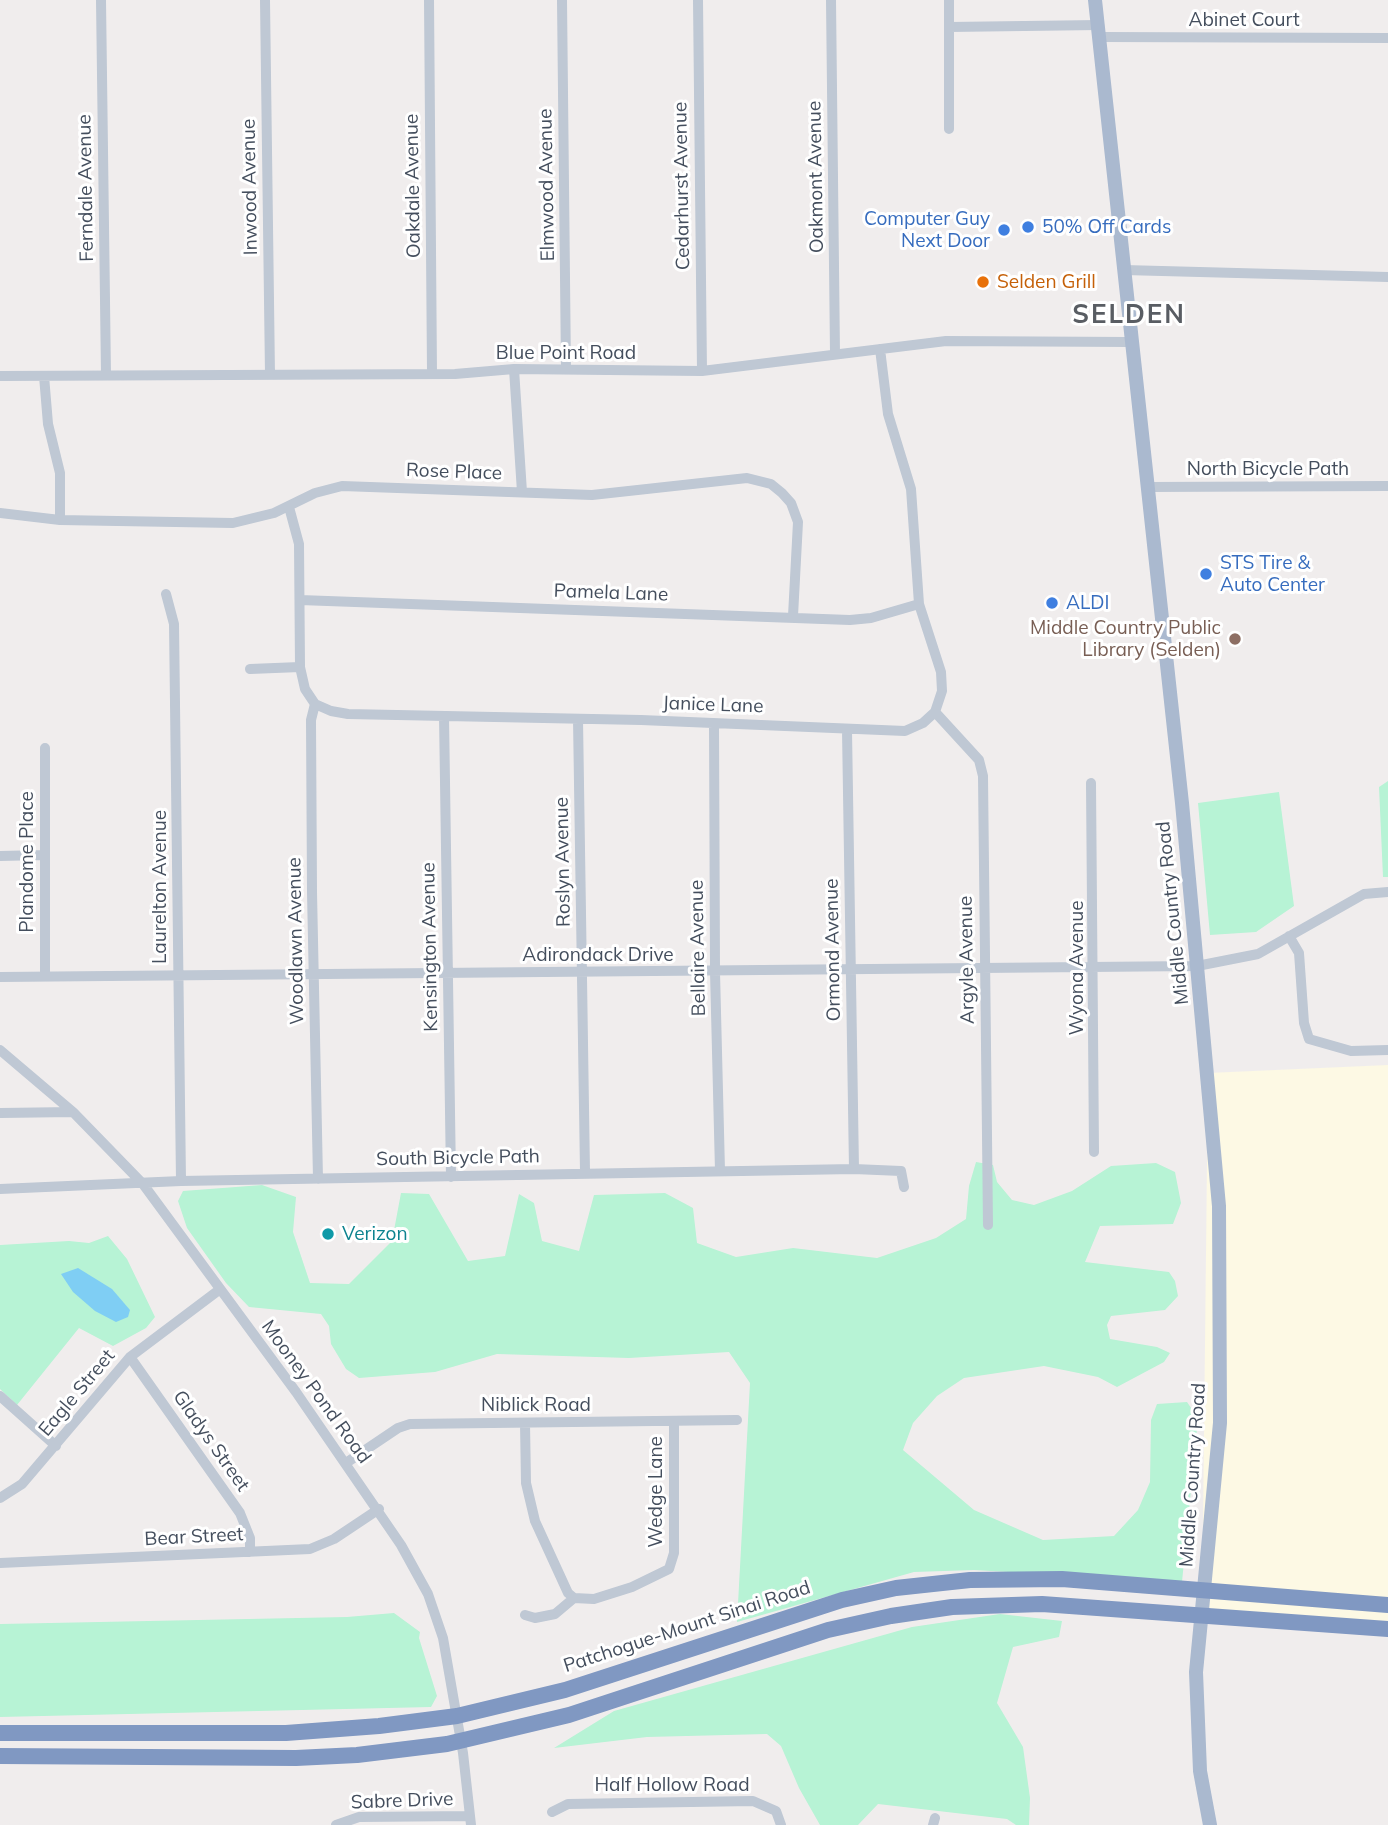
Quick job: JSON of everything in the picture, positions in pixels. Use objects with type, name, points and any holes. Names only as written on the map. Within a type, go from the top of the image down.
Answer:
[{"type":"highway","name":"Patchogue-Mount Sinai Road","points":[[0,1733],[286,1733],[379,1726],[457,1716],[565,1690],[810,1609],[896,1588],[970,1580],[1039,1578],[1388,1605]]},
{"type":"highway","points":[[0,1756],[327,1757],[461,1741],[569,1715],[802,1638],[891,1616],[952,1607],[1011,1604],[1388,1629]]},
{"type":"main road","name":"Middle Country Road","points":[[1095,0],[1130,342],[1149,487],[1219,1206],[1220,1423],[1196,1672],[1200,1771],[1210,1825]]},
{"type":"street","name":"Ferndale Avenue","points":[[102,0],[106,375]]},
{"type":"street","name":"Inwood Avenue","points":[[265,0],[270,374]]},
{"type":"street","name":"Oakdale Avenue","points":[[429,0],[432,373]]},
{"type":"street","name":"Elmwood Avenue","points":[[562,0],[566,369]]},
{"type":"street","name":"Cedarhurst Avenue","points":[[698,0],[702,371]]},
{"type":"street","name":"Oakmont Avenue","points":[[831,0],[835,354]]},
{"type":"street","points":[[949,0],[949,129]]},
{"type":"street","name":"Abinet Court","points":[[949,27],[1388,38]]},
{"type":"street","points":[[1124,270],[1388,277]]},
{"type":"street","name":"Blue Point Road","points":[[0,376],[432,373],[514,369],[702,371],[946,341],[1130,342]]},
{"type":"street","points":[[880,349],[888,414],[912,489],[919,604],[941,672],[942,691],[935,712]]},
{"type":"street","points":[[514,369],[522,492]]},
{"type":"street","points":[[44,376],[48,424],[60,473],[60,520]]},
{"type":"street","name":"Rose Place","points":[[0,513],[60,520],[233,523],[289,507],[315,493],[342,486],[592,495],[747,478],[771,484],[791,503],[798,522],[793,616]]},
{"type":"street","name":"North Bicycle Path","points":[[1149,487],[1388,486]]},
{"type":"street","points":[[289,507],[299,544],[300,667],[305,689],[315,704]]},
{"type":"street","name":"Laurelton Avenue","points":[[166,594],[174,624],[181,1181]]},
{"type":"street","name":"Pamela Lane","points":[[300,600],[871,618],[919,604]]},
{"type":"street","points":[[250,669],[300,667]]},
{"type":"street","name":"Janice Lane","points":[[315,704],[348,714],[905,731],[923,723],[935,712]]},
{"type":"street","name":"Woodlawn Avenue","points":[[315,704],[311,720],[318,1179]]},
{"type":"street","name":"Argyle Avenue","points":[[935,712],[979,760],[983,776],[988,1225]]},
{"type":"street","name":"Kensington Avenue","points":[[444,716],[451,1177]]},
{"type":"street","name":"Roslyn Avenue","points":[[578,719],[585,1172]]},
{"type":"street","name":"Bellaire Avenue","points":[[714,724],[715,972],[720,1171]]},
{"type":"street","name":"Ormond Avenue","points":[[847,730],[854,1169]]},
{"type":"street","name":"Plandome Place","points":[[45,748],[45,976]]},
{"type":"street","name":"Wyona Avenue","points":[[1091,783],[1095,967],[1094,1152]]},
{"type":"street","points":[[0,856],[43,855]]},
{"type":"street","name":"Adirondack Drive","points":[[0,977],[1197,966],[1258,954],[1364,894],[1388,891]]},
{"type":"street","points":[[1289,936],[1299,953],[1304,1023],[1309,1039],[1351,1051],[1388,1050]]},
{"type":"street","name":"Mooney Pond Road","points":[[0,1050],[73,1112],[143,1184],[379,1509],[406,1554],[433,1608],[446,1655],[457,1716],[471,1821]]},
{"type":"street","points":[[0,1113],[73,1112]]},
{"type":"street","name":"South Bicycle Path","points":[[0,1189],[181,1181],[854,1169],[901,1171],[904,1186]]},
{"type":"street","name":"Eagle Street","points":[[0,1498],[22,1484],[130,1357],[219,1290]]},
{"type":"street","name":"Gladys Street","points":[[130,1357],[240,1513],[250,1538],[250,1552]]},
{"type":"street","points":[[0,1396],[56,1446]]},
{"type":"street","name":"Niblick Road","points":[[345,1463],[398,1428],[410,1424],[737,1420]]},
{"type":"street","name":"Wedge Lane","points":[[574,1598],[594,1599],[632,1587],[669,1569],[674,1553],[674,1421]]},
{"type":"street","points":[[525,1423],[530,1507],[562,1583],[574,1598],[555,1614],[535,1618],[525,1615]]},
{"type":"street","name":"Bear Street","points":[[0,1563],[310,1549],[334,1539],[379,1509]]},
{"type":"street","name":"Half Hollow Road","points":[[552,1812],[568,1804],[753,1801],[776,1811],[782,1825]]},
{"type":"street","name":"Sabre Drive","points":[[336,1825],[359,1817],[471,1821]]},
{"type":"shaded area","points":[[1388,1065],[1388,1630],[1202,1616],[1208,1073]]},
{"type":"green space","points":[[1388,781],[1388,877],[1383,877],[1379,787]]},
{"type":"green space","points":[[1279,792],[1294,906],[1256,932],[1210,935],[1198,803]]},
{"type":"green space","points":[[976,1162],[993,1165],[997,1182],[1012,1200],[1034,1205],[1072,1191],[1111,1166],[1156,1163],[1175,1172],[1181,1203],[1173,1224],[1100,1226],[1085,1262],[1169,1272],[1175,1281],[1178,1296],[1165,1310],[1111,1316],[1107,1325],[1110,1339],[1157,1347],[1170,1353],[1164,1362],[1117,1387],[1098,1377],[1044,1366],[964,1378],[937,1396],[913,1423],[903,1450],[974,1510],[1043,1540],[1114,1536],[1138,1510],[1150,1482],[1151,1420],[1157,1404],[1187,1402],[1198,1418],[1182,1582],[974,1570],[914,1572],[737,1622],[750,1383],[729,1352],[629,1358],[497,1354],[435,1372],[359,1378],[346,1369],[331,1344],[329,1326],[321,1314],[249,1307],[226,1283],[187,1228],[178,1201],[183,1191],[262,1185],[296,1197],[293,1232],[310,1283],[349,1284],[392,1241],[401,1193],[429,1194],[468,1261],[505,1256],[519,1194],[534,1203],[542,1241],[579,1251],[594,1195],[665,1193],[693,1208],[697,1243],[736,1257],[793,1248],[877,1258],[936,1238],[966,1219],[969,1186]]},
{"type":"green space","points":[[108,1236],[127,1259],[155,1317],[146,1328],[113,1346],[79,1328],[17,1405],[0,1389],[0,1245],[69,1241],[89,1243]]},
{"type":"green space","points":[[394,1613],[420,1632],[419,1638],[437,1696],[431,1707],[0,1717],[0,1624],[347,1617]]},
{"type":"green space","points":[[1000,1614],[1062,1621],[1059,1637],[1013,1647],[997,1703],[1023,1747],[1030,1798],[1029,1825],[1016,1825],[1007,1819],[878,1804],[858,1825],[820,1825],[799,1788],[781,1746],[767,1734],[647,1737],[554,1748],[614,1711],[912,1627]]},
{"type":"water","points":[[78,1268],[112,1289],[130,1310],[128,1317],[116,1322],[95,1311],[73,1292],[61,1274]]},
{"type":"place","name":"50% Off Cards","points":[[1028,227]]},
{"type":"place","name":"Computer Guy Next Door","points":[[1004,230]]},
{"type":"place","name":"Selden Grill","points":[[983,282]]},
{"type":"place","name":"STS Tire & Auto Center","points":[[1206,574]]},
{"type":"place","name":"ALDI","points":[[1052,603]]},
{"type":"place","name":"Middle Country Public Library (Selden)","points":[[1235,639]]},
{"type":"place","name":"Verizon","points":[[328,1234]]},
{"type":"district","name":"SELDEN","points":[[1129,315]]}]
